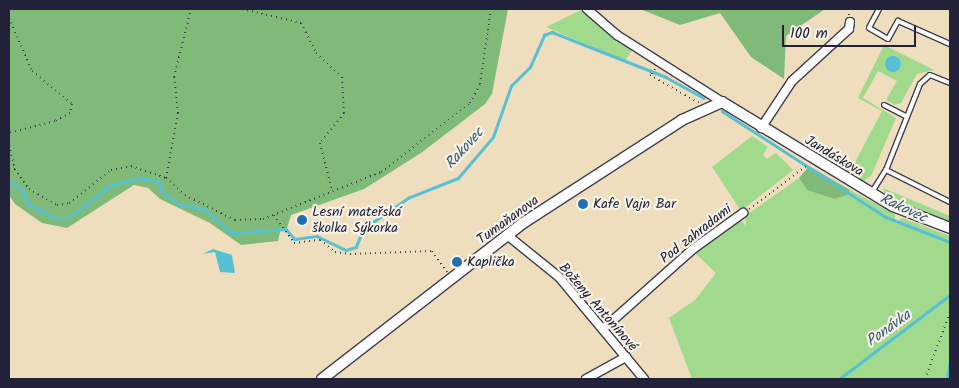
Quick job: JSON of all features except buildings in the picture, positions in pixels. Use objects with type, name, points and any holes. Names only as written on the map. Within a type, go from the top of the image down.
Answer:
[{"type":"street","name":"Jandáskova","points":[[587,9],[617,35],[761,128],[871,194],[950,228]]},
{"type":"street","points":[[761,128],[792,82],[849,30],[850,22]]},
{"type":"street","name":"Tumaňanova","points":[[322,379],[507,235],[666,131],[722,102]]},
{"type":"street","name":"Pod zahradami","points":[[603,329],[693,249],[743,213]]},
{"type":"street","name":"Boženy Antonínové","points":[[507,235],[559,277],[644,379]]},
{"type":"street","points":[[586,379],[626,357]]},
{"type":"lane","points":[[879,9],[869,28],[888,39],[898,21],[950,44]]},
{"type":"lane","points":[[871,194],[886,170],[906,116],[925,79],[936,76],[950,83]]},
{"type":"lane","points":[[884,105],[906,116]]},
{"type":"lane","points":[[886,170],[950,202]]},
{"type":"path","points":[[166,178],[177,122],[174,77],[191,9]]},
{"type":"path","points":[[242,9],[304,25],[316,54],[344,81],[342,117],[320,143],[332,190]]},
{"type":"path","points":[[9,145],[15,169],[29,189],[57,206],[70,203],[111,170],[146,168],[166,178],[185,194],[235,220],[254,221],[274,215],[332,190],[363,181],[403,158],[474,99],[491,9]]},
{"type":"path","points":[[9,18],[32,71],[72,104],[70,113],[56,121],[9,133]]},
{"type":"path","points":[[656,68],[650,75],[699,103]]},
{"type":"path","name":"Pod zahradami","points":[[743,213],[798,174],[808,164]]},
{"type":"path","points":[[9,170],[15,169]]},
{"type":"path","points":[[274,215],[283,232],[294,244],[320,240],[335,252],[350,254],[432,251],[452,279]]},
{"type":"path","points":[[925,379],[950,312]]},
{"type":"green space","points":[[9,9],[508,9],[492,94],[485,104],[421,153],[364,189],[291,215],[287,228],[281,228],[278,241],[241,245],[210,223],[160,199],[148,188],[134,185],[67,228],[42,223],[15,204],[9,195]]},
{"type":"green space","points":[[640,9],[825,9],[786,36],[784,79],[751,57],[720,13],[680,25]]},
{"type":"green space","points":[[581,10],[633,49],[625,61],[546,27]]},
{"type":"green space","points":[[884,45],[934,70],[917,74],[901,103],[895,105],[886,100],[897,81],[878,71],[863,98],[896,118],[871,176],[861,183],[850,172],[882,111],[858,98]]},
{"type":"green space","points":[[752,136],[768,147],[763,155],[767,159],[776,153],[793,170],[741,211],[712,167]]},
{"type":"green space","points":[[809,166],[850,190],[847,195],[834,199],[807,190],[799,178]]},
{"type":"green space","points":[[799,178],[807,190],[834,199],[850,190],[895,214],[895,222],[902,218],[950,236],[950,379],[692,379],[669,318],[695,300],[716,273],[695,253],[741,220],[746,226],[745,216]]},
{"type":"green space","points":[[883,188],[950,216],[950,223],[887,197]]},
{"type":"water","points":[[890,56],[896,56],[901,61],[899,70],[890,72],[885,67],[885,61]]},
{"type":"water","points":[[213,249],[232,255],[235,273],[220,272],[215,252],[203,254]]},
{"type":"waterway","name":"Rakovec","points":[[9,181],[22,189],[27,203],[55,218],[69,218],[109,186],[138,178],[159,181],[162,191],[180,205],[204,209],[232,233],[286,229],[295,239],[317,236],[346,250],[356,247],[363,229],[408,198],[458,178],[493,137],[511,86],[530,67],[544,35],[552,32],[666,77],[704,98]]},
{"type":"waterway","name":"Rakovec","points":[[722,111],[886,217],[950,242]]},
{"type":"waterway","name":"Ponávka","points":[[839,379],[950,295]]},
{"type":"waterway","points":[[947,379],[950,360]]},
{"type":"place","name":"Kafe Vajn Bar","points":[[583,204]]},
{"type":"place","name":"Lesní mateřská školka Sýkorka","points":[[302,220]]},
{"type":"place","name":"Kaplička","points":[[457,262]]}]
